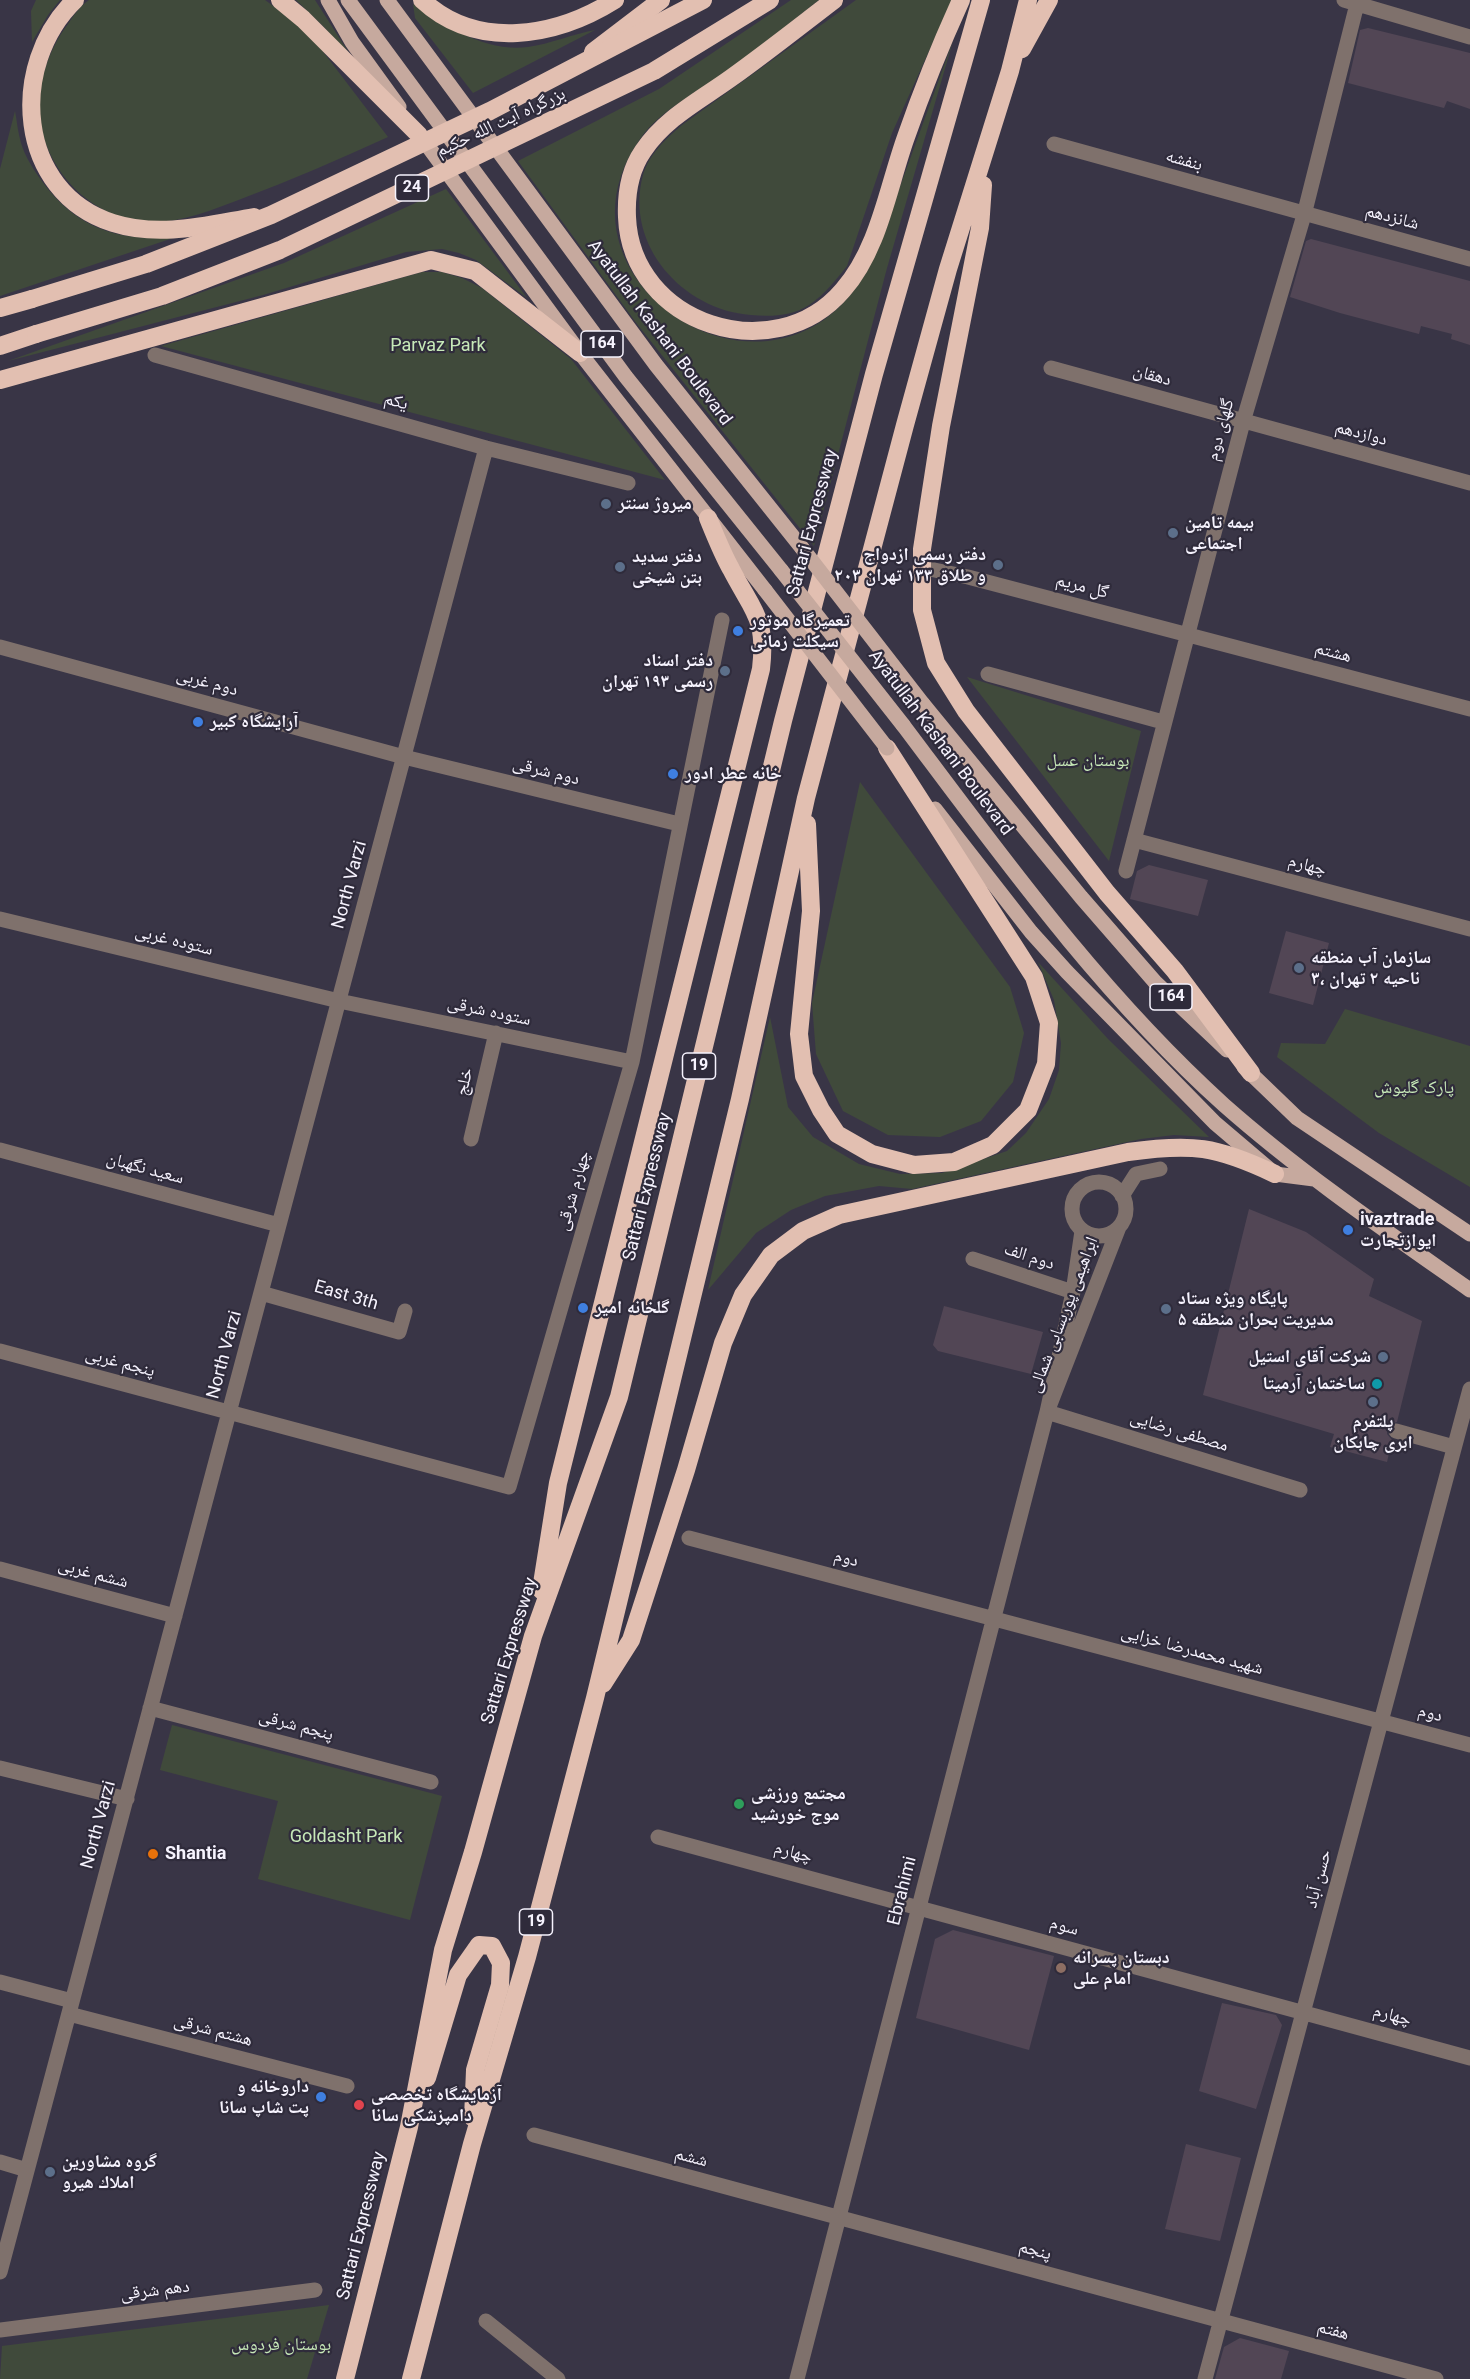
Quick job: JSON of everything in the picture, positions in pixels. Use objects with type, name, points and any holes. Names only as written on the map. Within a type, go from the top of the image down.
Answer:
[{"type":"highway","points":[[75,0],[51,27],[32,83],[30,108],[32,128],[39,153],[63,191],[111,223],[162,231],[271,215]]},
{"type":"highway","points":[[280,0],[311,27],[419,135]]},
{"type":"highway","points":[[422,0],[435,12],[472,27],[494,33],[516,34],[561,27],[615,0]]},
{"type":"highway","points":[[571,71],[661,0]]},
{"type":"highway","name":"بزرگراه آیت الله حکیم","points":[[0,308],[146,264],[271,215],[571,71],[703,0]]},
{"type":"highway","name":"بزرگراه آیت الله حکیم","points":[[0,346],[162,296],[280,250],[635,81],[770,0]]},
{"type":"highway","points":[[834,0],[731,78],[663,125],[642,152],[631,177],[626,200],[632,250],[643,272],[658,293],[675,308],[700,321],[729,329],[757,332],[783,327],[826,307],[844,290],[871,240],[906,136],[961,0]]},
{"type":"highway","name":"Sattari Expressway","points":[[345,2379],[409,2127],[442,1950],[473,1852],[533,1636],[619,1397],[783,721],[874,374],[981,0]]},
{"type":"highway","name":"19","points":[[411,2379],[472,2144],[527,1957],[595,1698],[740,1099],[806,798],[948,269],[1010,71],[1028,0]]},
{"type":"highway","points":[[1010,71],[1049,0]]},
{"type":"highway","points":[[984,158],[980,228],[941,426],[920,567],[922,610],[936,663],[966,711],[1107,893],[1175,971],[1251,1073]]},
{"type":"highway","points":[[0,380],[431,260],[475,271],[580,353]]},
{"type":"highway","points":[[533,1636],[558,1483],[762,669],[764,642],[757,613],[731,570],[708,518]]},
{"type":"highway","points":[[806,798],[811,911],[800,1034],[804,1076],[820,1110],[837,1134],[872,1154],[914,1165],[954,1162],[993,1145],[1028,1110],[1046,1064],[1049,1023],[1034,977],[887,748]]},
{"type":"highway","points":[[595,1698],[631,1640],[686,1470],[723,1344],[742,1295],[771,1255],[803,1231],[839,1215],[1128,1152],[1174,1145],[1212,1149],[1243,1159],[1275,1174]]},
{"type":"highway","points":[[409,2127],[435,2057],[458,1975],[479,1945],[492,1946],[501,1963],[500,1985],[475,2070],[472,2144]]},
{"type":"main road","points":[[328,0],[352,42],[580,353],[1031,932],[1067,972],[1215,1123],[1275,1174],[1314,1179]]},
{"type":"main road","name":"Ayatullah Kashani Boulevard","points":[[348,0],[626,377],[903,726],[1048,917],[1138,1020],[1224,1105],[1314,1179],[1470,1290]]},
{"type":"main road","name":"Ayatullah Kashani Boulevard","points":[[387,0],[656,365],[923,704],[1081,897],[1155,982],[1297,1118],[1470,1234]]},
{"type":"street","points":[[1353,1],[1470,37]]},
{"type":"street","name":"گلهای دوم","points":[[1126,871],[1243,422],[1304,215],[1353,1]]},
{"type":"street","name":"بنفشه","points":[[1053,144],[1304,215]]},
{"type":"street","name":"شانزدهم","points":[[1304,215],[1470,259]]},
{"type":"street","name":"یکم","points":[[155,355],[486,447],[628,483]]},
{"type":"street","name":"دهقان","points":[[1051,368],[1243,422]]},
{"type":"street","name":"دوازدهم","points":[[1243,422],[1470,483]]},
{"type":"street","name":"North Varzi","points":[[0,2272],[486,447]]},
{"type":"street","name":"گل مریم","points":[[920,567],[968,577],[1186,634]]},
{"type":"street","name":"چهارم شرقی","points":[[229,1412],[509,1487],[632,1062],[722,620]]},
{"type":"street","name":"هشتم","points":[[1186,634],[1470,709]]},
{"type":"street","name":"دوم غربی","points":[[0,647],[404,757]]},
{"type":"street","points":[[988,674],[1163,722]]},
{"type":"street","name":"دوم شرقی","points":[[404,757],[679,824]]},
{"type":"street","name":"چهارم","points":[[1134,840],[1470,929]]},
{"type":"street","name":"ستوده غربی","points":[[0,919],[339,1000]]},
{"type":"street","name":"ستوده شرقی","points":[[339,1000],[632,1062]]},
{"type":"street","name":"خلج","points":[[471,1139],[496,1034]]},
{"type":"street","name":"سعید نگهبان","points":[[0,1150],[279,1226]]},
{"type":"street","points":[[1122,1196],[1136,1174],[1160,1168]]},
{"type":"street","points":[[1101,1182],[1109,1184],[1122,1196],[1125,1212],[1119,1227],[1113,1232],[1097,1236],[1082,1231],[1076,1224],[1072,1208],[1078,1192],[1084,1186],[1101,1182]]},
{"type":"street","name":"ابراهیمی پوربسابی شمالی","points":[[1047,1412],[1119,1227]]},
{"type":"street","name":"ابراهیمی پوربسابی شمالی","points":[[1047,1412],[1073,1292],[1082,1231]]},
{"type":"street","name":"دوم الف","points":[[973,1259],[1073,1292]]},
{"type":"street","name":"East 3th","points":[[261,1293],[399,1332],[405,1311]]},
{"type":"street","name":"پنجم غربی","points":[[0,1351],[229,1412]]},
{"type":"street","name":"حسن آباد","points":[[1205,2379],[1470,1389]]},
{"type":"street","name":"مصطفی رضایی","points":[[1047,1412],[1300,1490]]},
{"type":"street","name":"Ebrahimi","points":[[797,2379],[1047,1412]]},
{"type":"street","points":[[1396,1431],[1454,1447]]},
{"type":"street","name":"دوم","points":[[689,1538],[993,1619]]},
{"type":"street","name":"ششم غربی","points":[[0,1569],[175,1617]]},
{"type":"street","name":"شهید محمدرضا خزایی","points":[[993,1619],[1381,1722]]},
{"type":"street","name":"پنجم شرقی","points":[[150,1708],[431,1782]]},
{"type":"street","name":"دوم","points":[[1381,1722],[1470,1745]]},
{"type":"street","points":[[0,1768],[126,1799]]},
{"type":"street","name":"چهارم","points":[[658,1836],[919,1908]]},
{"type":"street","name":"سوم","points":[[919,1908],[1304,2012]]},
{"type":"street","name":"هشتم شرقی","points":[[0,1982],[71,2008],[347,2086]]},
{"type":"street","name":"چهارم","points":[[1304,2012],[1470,2058]]},
{"type":"street","name":"ششم","points":[[534,2135],[838,2218]]},
{"type":"street","points":[[0,2162],[27,2170]]},
{"type":"street","name":"پنجم","points":[[838,2218],[1221,2321]]},
{"type":"street","name":"دهم شرقی","points":[[0,2330],[315,2290]]},
{"type":"street","points":[[486,2321],[558,2379]]},
{"type":"street","name":"هفتم","points":[[1221,2321],[1436,2379]]},
{"type":"green space","points":[[36,0],[60,0],[32,42],[31,11]]},
{"type":"green space","points":[[89,0],[265,0],[298,24],[318,45],[388,137],[278,184],[196,215],[149,222],[110,213],[78,191],[64,176],[53,160],[40,122],[39,96],[49,58],[61,34],[80,8]]},
{"type":"green space","points":[[296,0],[315,0],[356,64],[325,28]]},
{"type":"green space","points":[[791,0],[819,0],[738,63],[669,110],[640,139],[617,190],[618,238],[638,281],[672,314],[715,336],[763,341],[810,329],[851,294],[869,266],[953,41],[887,268],[814,546],[637,324],[518,161],[659,89]]},
{"type":"green space","points":[[856,0],[952,0],[892,133],[847,266],[830,287],[814,301],[788,314],[751,315],[726,310],[703,301],[682,287],[664,269],[651,249],[642,226],[639,201],[643,175],[649,160],[682,125]]},
{"type":"green space","points":[[413,4],[467,36],[497,46],[528,47],[595,30],[473,93],[415,18]]},
{"type":"green space","points":[[15,111],[20,139],[28,159],[44,184],[72,213],[87,223],[120,235],[158,238],[179,236],[0,296],[0,169]]},
{"type":"green space","points":[[446,189],[527,298],[476,260],[459,253],[442,249],[406,252],[263,295],[8,361],[284,263]]},
{"type":"green space","name":"Parvaz Park","points":[[422,272],[442,272],[462,278],[482,288],[571,359],[665,480],[161,346]]},
{"type":"green space","name":"بوستان عسل","points":[[967,677],[1141,731],[1109,861]]},
{"type":"green space","points":[[860,782],[1010,987],[1024,1033],[1013,1082],[981,1121],[940,1137],[888,1135],[843,1111],[816,1054],[812,1003]]},
{"type":"green space","points":[[1038,962],[1108,1039],[1209,1137],[1174,1135],[1141,1139],[912,1189],[879,1186],[825,1196],[791,1210],[756,1233],[708,1290],[770,1017],[788,1107],[813,1137],[859,1164],[900,1174],[942,1173],[1007,1151],[1026,1133],[1049,1099],[1059,1070],[1061,1043],[1054,1000]]},
{"type":"green space","name":"پارک گلپوش","points":[[1345,1009],[1470,1046],[1470,1187],[1379,1133],[1277,1057],[1281,1043],[1325,1044]]},
{"type":"green space","name":"Goldasht Park","points":[[172,1725],[442,1796],[410,1920],[258,1879],[278,1801],[160,1770]]},
{"type":"green space","name":"بوستان فردوس","points":[[329,2305],[307,2379],[0,2379],[2,2346]]},
{"type":"building","points":[[1368,28],[1470,53],[1470,109],[1447,101],[1444,108],[1348,83],[1360,30]]},
{"type":"building","points":[[1311,239],[1470,281],[1470,345],[1451,339],[1452,334],[1421,326],[1419,334],[1290,297],[1306,241]]},
{"type":"building","points":[[1149,865],[1208,880],[1198,916],[1130,899],[1137,871]]},
{"type":"building","name":"سازمان آب منطقه ۳، ناحیه ۲ تهران","points":[[1286,931],[1329,943],[1313,1005],[1269,993]]},
{"type":"building","points":[[1249,1209],[1306,1232],[1374,1279],[1369,1296],[1422,1321],[1397,1422],[1390,1424],[1387,1429],[1387,1434],[1392,1440],[1387,1462],[1330,1447],[1334,1434],[1203,1395]]},
{"type":"building","points":[[944,1306],[1043,1332],[1031,1374],[938,1351],[933,1345]]},
{"type":"building","points":[[953,1930],[1054,1956],[1029,2050],[916,2018],[935,1939]]},
{"type":"building","points":[[1222,2003],[1276,2015],[1282,2025],[1256,2109],[1199,2091]]},
{"type":"building","points":[[1186,2144],[1241,2158],[1220,2241],[1165,2229]]},
{"type":"building","points":[[1240,2338],[1289,2351],[1281,2379],[1215,2379],[1224,2347]]},
{"type":"place","name":"میروژ سنتر","points":[[606,504]]},
{"type":"place","name":"بیمه تامین اجتماعی","points":[[1173,533]]},
{"type":"place","name":"دفتر رسمی ازدواج ۲۰۳ و طلاق ۱۳۳ تهران","points":[[998,565]]},
{"type":"place","name":"دفتر سدید بتن شیخی","points":[[620,567]]},
{"type":"place","name":"تعمیرگاه موتور سیکلت زمانی","points":[[738,631]]},
{"type":"place","name":"دفتر اسناد رسمی ۱۹۳ تهران","points":[[725,671]]},
{"type":"place","name":"آرایشگاه کبیر","points":[[198,722]]},
{"type":"place","name":"خانه عطر ادور","points":[[673,774]]},
{"type":"place","name":"سازمان آب منطقه ۳، ناحیه ۲ تهران","points":[[1299,968]]},
{"type":"place","name":"ivaztrade ایوازتجارت","points":[[1348,1230]]},
{"type":"place","name":"گلخانه امیر","points":[[583,1308]]},
{"type":"place","name":"پایگاه ویژه ستاد مدیریت بحران منطقه ۵","points":[[1166,1309]]},
{"type":"place","name":"شرکت آقای استیل","points":[[1383,1357]]},
{"type":"place","name":"ساختمان آرمیتا","points":[[1377,1384]]},
{"type":"place","name":"پلتفرم ابری چابکان","points":[[1373,1402]]},
{"type":"place","name":"مجتمع ورزشی موج خورشید","points":[[739,1804]]},
{"type":"place","name":"Shantia","points":[[153,1854]]},
{"type":"place","name":"دبستان پسرانه امام علی","points":[[1061,1968]]},
{"type":"place","name":"داروخانه و پت شاپ سانا","points":[[321,2097]]},
{"type":"place","name":"آزمایشگاه تخصصی دامپزشکی سانا","points":[[359,2105]]},
{"type":"place","name":"گروه مشاورين املاك هيرو","points":[[50,2172]]}]
